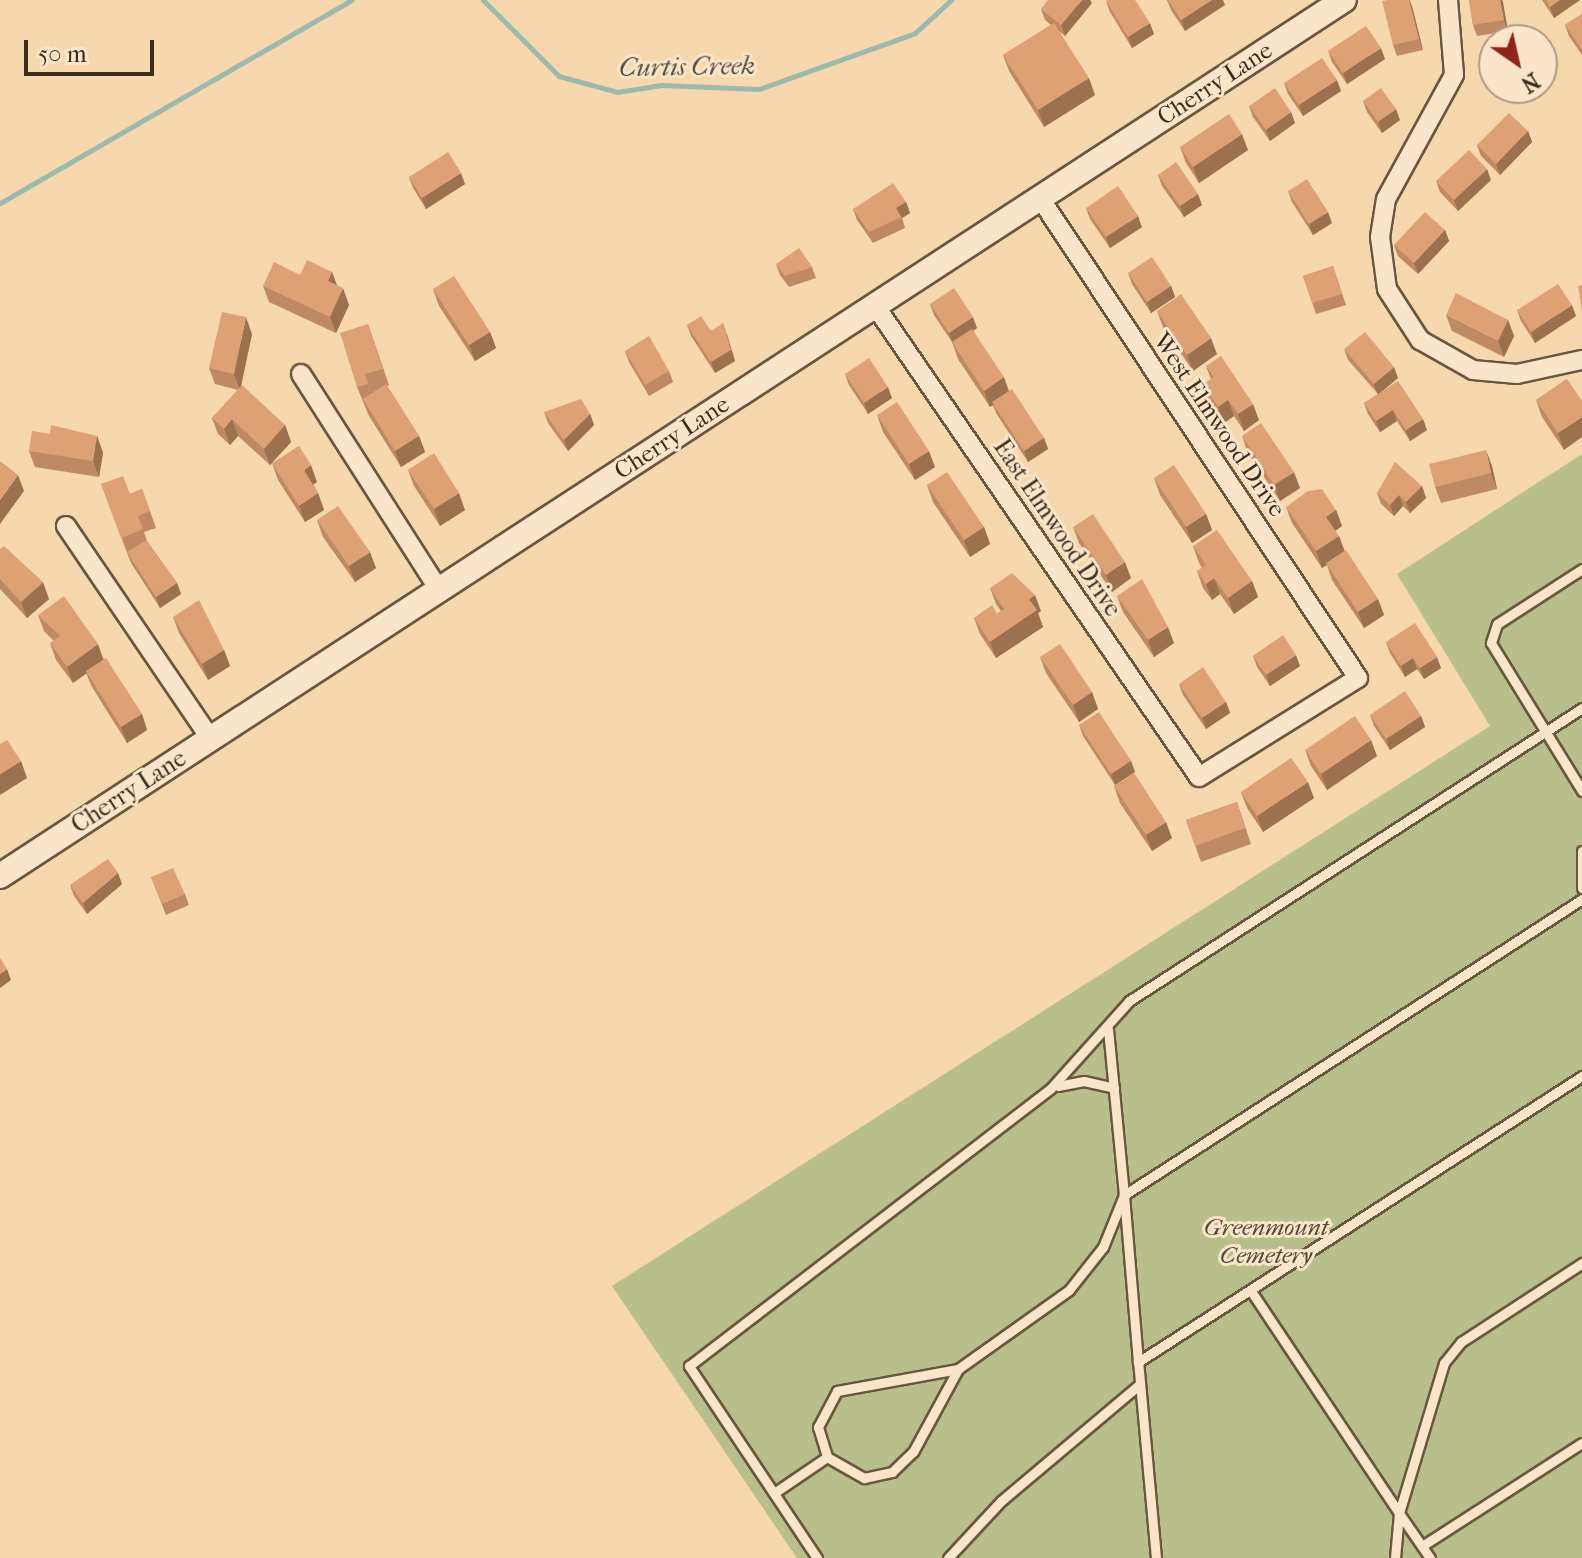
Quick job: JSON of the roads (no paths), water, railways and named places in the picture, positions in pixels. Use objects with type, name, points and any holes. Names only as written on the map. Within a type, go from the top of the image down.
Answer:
[{"type":"street","name":"Cherry Lane","points":[[0,876],[1344,0]]},
{"type":"street","points":[[1448,0],[1454,75],[1386,199],[1380,237],[1387,289],[1420,340],[1473,370],[1517,374],[1582,360]]},
{"type":"street","name":"West Elmwood Drive","points":[[1040,198],[1358,678],[1199,777]]},
{"type":"street","name":"East Elmwood Drive","points":[[876,307],[1199,777]]},
{"type":"street","points":[[301,374],[439,590]]},
{"type":"street","points":[[66,526],[211,739]]},
{"type":"lane","points":[[1582,569],[1492,632],[1494,651],[1543,734],[1582,791]]},
{"type":"lane","points":[[817,1558],[689,1366],[1051,1088],[1108,1030],[1129,1001],[1582,708]]},
{"type":"lane","points":[[1582,851],[1582,888]]},
{"type":"lane","points":[[958,1369],[913,1452],[892,1472],[849,1475],[827,1457],[818,1427],[837,1391],[958,1369],[1069,1290],[1103,1247],[1124,1195],[1582,899]]},
{"type":"lane","points":[[1108,1030],[1156,1558]]},
{"type":"lane","points":[[1138,1362],[1582,1076]]},
{"type":"lane","points":[[1051,1088],[1084,1081],[1114,1088]]},
{"type":"lane","points":[[1395,1558],[1399,1513],[1428,1400],[1452,1351],[1582,1263]]},
{"type":"lane","points":[[1251,1291],[1430,1558]]},
{"type":"lane","points":[[948,1558],[1001,1501],[1140,1384]]},
{"type":"lane","points":[[1422,1546],[1582,1443]]},
{"type":"lane","points":[[774,1493],[827,1457]]},
{"type":"waterway","name":"Curtis Creek","points":[[0,203],[352,0]]},
{"type":"waterway","name":"Curtis Creek","points":[[483,0],[559,76],[617,92],[661,85],[759,89],[915,33],[951,0]]},
{"type":"park label","name":"Greenmount Cemetery","points":[[1266,1242]]}]
